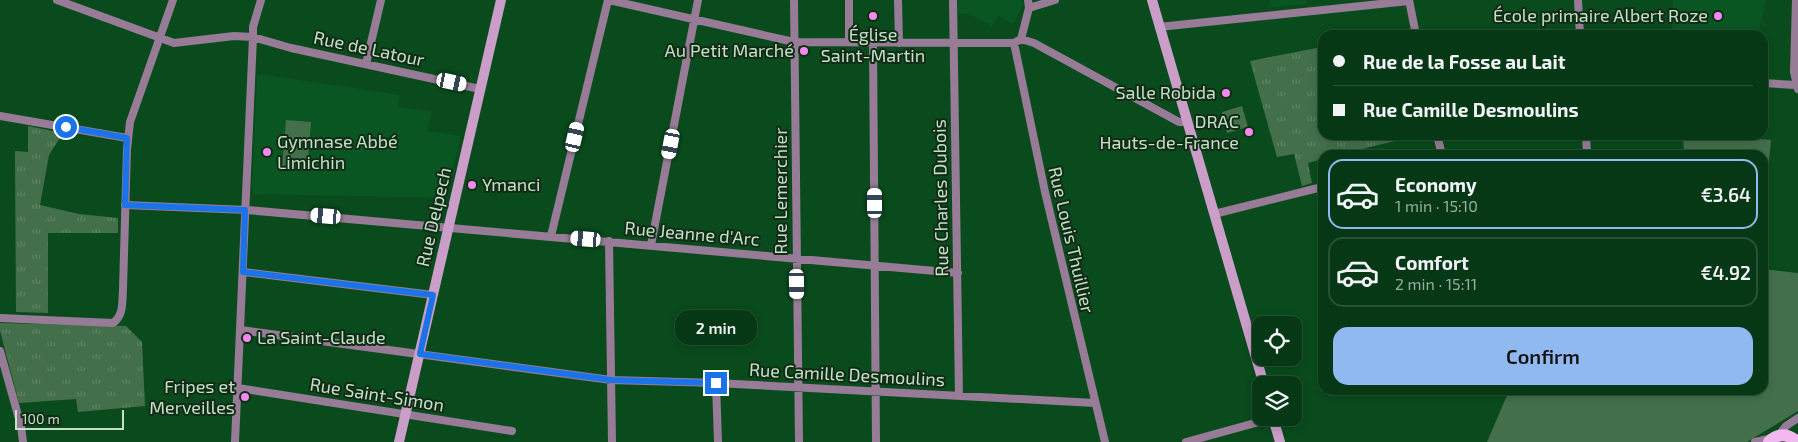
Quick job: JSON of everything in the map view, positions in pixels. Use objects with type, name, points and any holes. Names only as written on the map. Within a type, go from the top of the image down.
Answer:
[{"type":"street","name":"Rue de Latour","points":[[57,0],[174,43],[234,36],[253,37],[480,89]]},
{"type":"street","points":[[0,318],[113,323],[119,319],[122,311],[123,290],[127,138],[130,122],[173,0]]},
{"type":"street","points":[[235,442],[253,26],[260,0]]},
{"type":"street","points":[[366,64],[382,0]]},
{"type":"street","name":"Rue Delpech","points":[[399,442],[501,0]]},
{"type":"street","points":[[551,236],[609,0],[794,42],[1014,43],[1021,39],[1034,43],[1179,122],[1187,122]]},
{"type":"street","points":[[651,245],[698,0]]},
{"type":"street","name":"Rue Lemerchier","points":[[794,0],[796,258],[800,442]]},
{"type":"street","points":[[849,0],[849,42]]},
{"type":"street","points":[[898,0],[899,43]]},
{"type":"street","name":"Rue Charles Dubois","points":[[953,0],[959,396]]},
{"type":"street","points":[[1021,39],[1029,4],[1055,0]]},
{"type":"street","points":[[1152,0],[1261,376]]},
{"type":"street","points":[[1159,27],[1409,0],[1415,30]]},
{"type":"street","points":[[1578,0],[1580,30]]},
{"type":"street","points":[[1768,84],[1797,87],[1794,72],[1796,0]]},
{"type":"street","points":[[873,42],[876,442]]},
{"type":"street","name":"Rue Louis Thuillier","points":[[1014,43],[1044,192],[1105,442]]},
{"type":"street","points":[[0,116],[127,138]]},
{"type":"street","points":[[1214,214],[1318,188]]},
{"type":"street","name":"Rue Jeanne d'Arc","points":[[125,205],[245,210],[958,273]]},
{"type":"street","points":[[609,241],[612,442]]},
{"type":"street","points":[[243,272],[433,295]]},
{"type":"street","name":"Rue Camille Desmoulins","points":[[240,330],[611,380],[716,383],[876,393],[1095,403]]},
{"type":"street","points":[[0,351],[21,426],[23,442]]},
{"type":"street","points":[[716,383],[718,442]]},
{"type":"street","name":"Rue Saint-Simon","points":[[238,388],[512,431]]},
{"type":"street","points":[[1755,442],[1784,438],[1786,426],[1798,418]]},
{"type":"street","points":[[1186,442],[1252,424]]},
{"type":"street","points":[[1275,426],[1280,442]]},
{"type":"shaded area","points":[[958,0],[1022,0],[1023,5],[1013,24],[998,16],[992,26],[970,14],[958,14]]},
{"type":"shaded area","points":[[1270,0],[1306,0],[1306,4],[1271,7]]},
{"type":"shaded area","name":"École primaire Albert Roze","points":[[1673,0],[1766,0],[1759,30],[1672,30]]},
{"type":"shaded area","points":[[257,74],[400,95],[397,107],[432,112],[427,131],[461,136],[445,201],[416,197],[252,194]]},
{"type":"green space","points":[[1318,48],[1318,140],[1399,140],[1358,150],[1318,150],[1318,160],[1308,163],[1312,183],[1302,186],[1294,154],[1277,157],[1250,61]]},
{"type":"green space","points":[[1242,106],[1248,127],[1227,133],[1222,112]]},
{"type":"green space","points":[[286,120],[311,122],[307,170],[282,168]]},
{"type":"green space","points":[[28,126],[63,133],[49,155],[40,205],[79,214],[118,218],[118,233],[48,233],[48,313],[16,312],[15,151],[28,152]]},
{"type":"green space","points":[[1683,140],[1771,140],[1768,170],[1768,150],[1684,150]]},
{"type":"green space","points":[[1768,270],[1798,273],[1798,411],[1747,442],[1487,442],[1507,395],[1768,395]]},
{"type":"green space","points":[[0,323],[126,326],[142,342],[145,406],[78,412],[76,399],[19,403],[0,331]]},
{"type":"place","name":"Église Saint-Martin","points":[[873,16]]},
{"type":"place","name":"École primaire Albert Roze","points":[[1718,16]]},
{"type":"place","name":"Au Petit Marché","points":[[804,51]]},
{"type":"place","name":"Salle Robida","points":[[1226,93]]},
{"type":"place","name":"DRAC Hauts-de-France","points":[[1249,132]]},
{"type":"place","name":"Gymnase Abbé Limichin","points":[[267,152]]},
{"type":"place","name":"Ymanci","points":[[472,185]]},
{"type":"place","name":"La Saint-Claude","points":[[247,338]]},
{"type":"place","name":"Fripes et Merveilles","points":[[245,397]]},
{"type":"route","points":[[66,127],[127,138],[125,205],[245,210],[243,272],[433,295],[420,354],[611,380],[716,383]]}]
